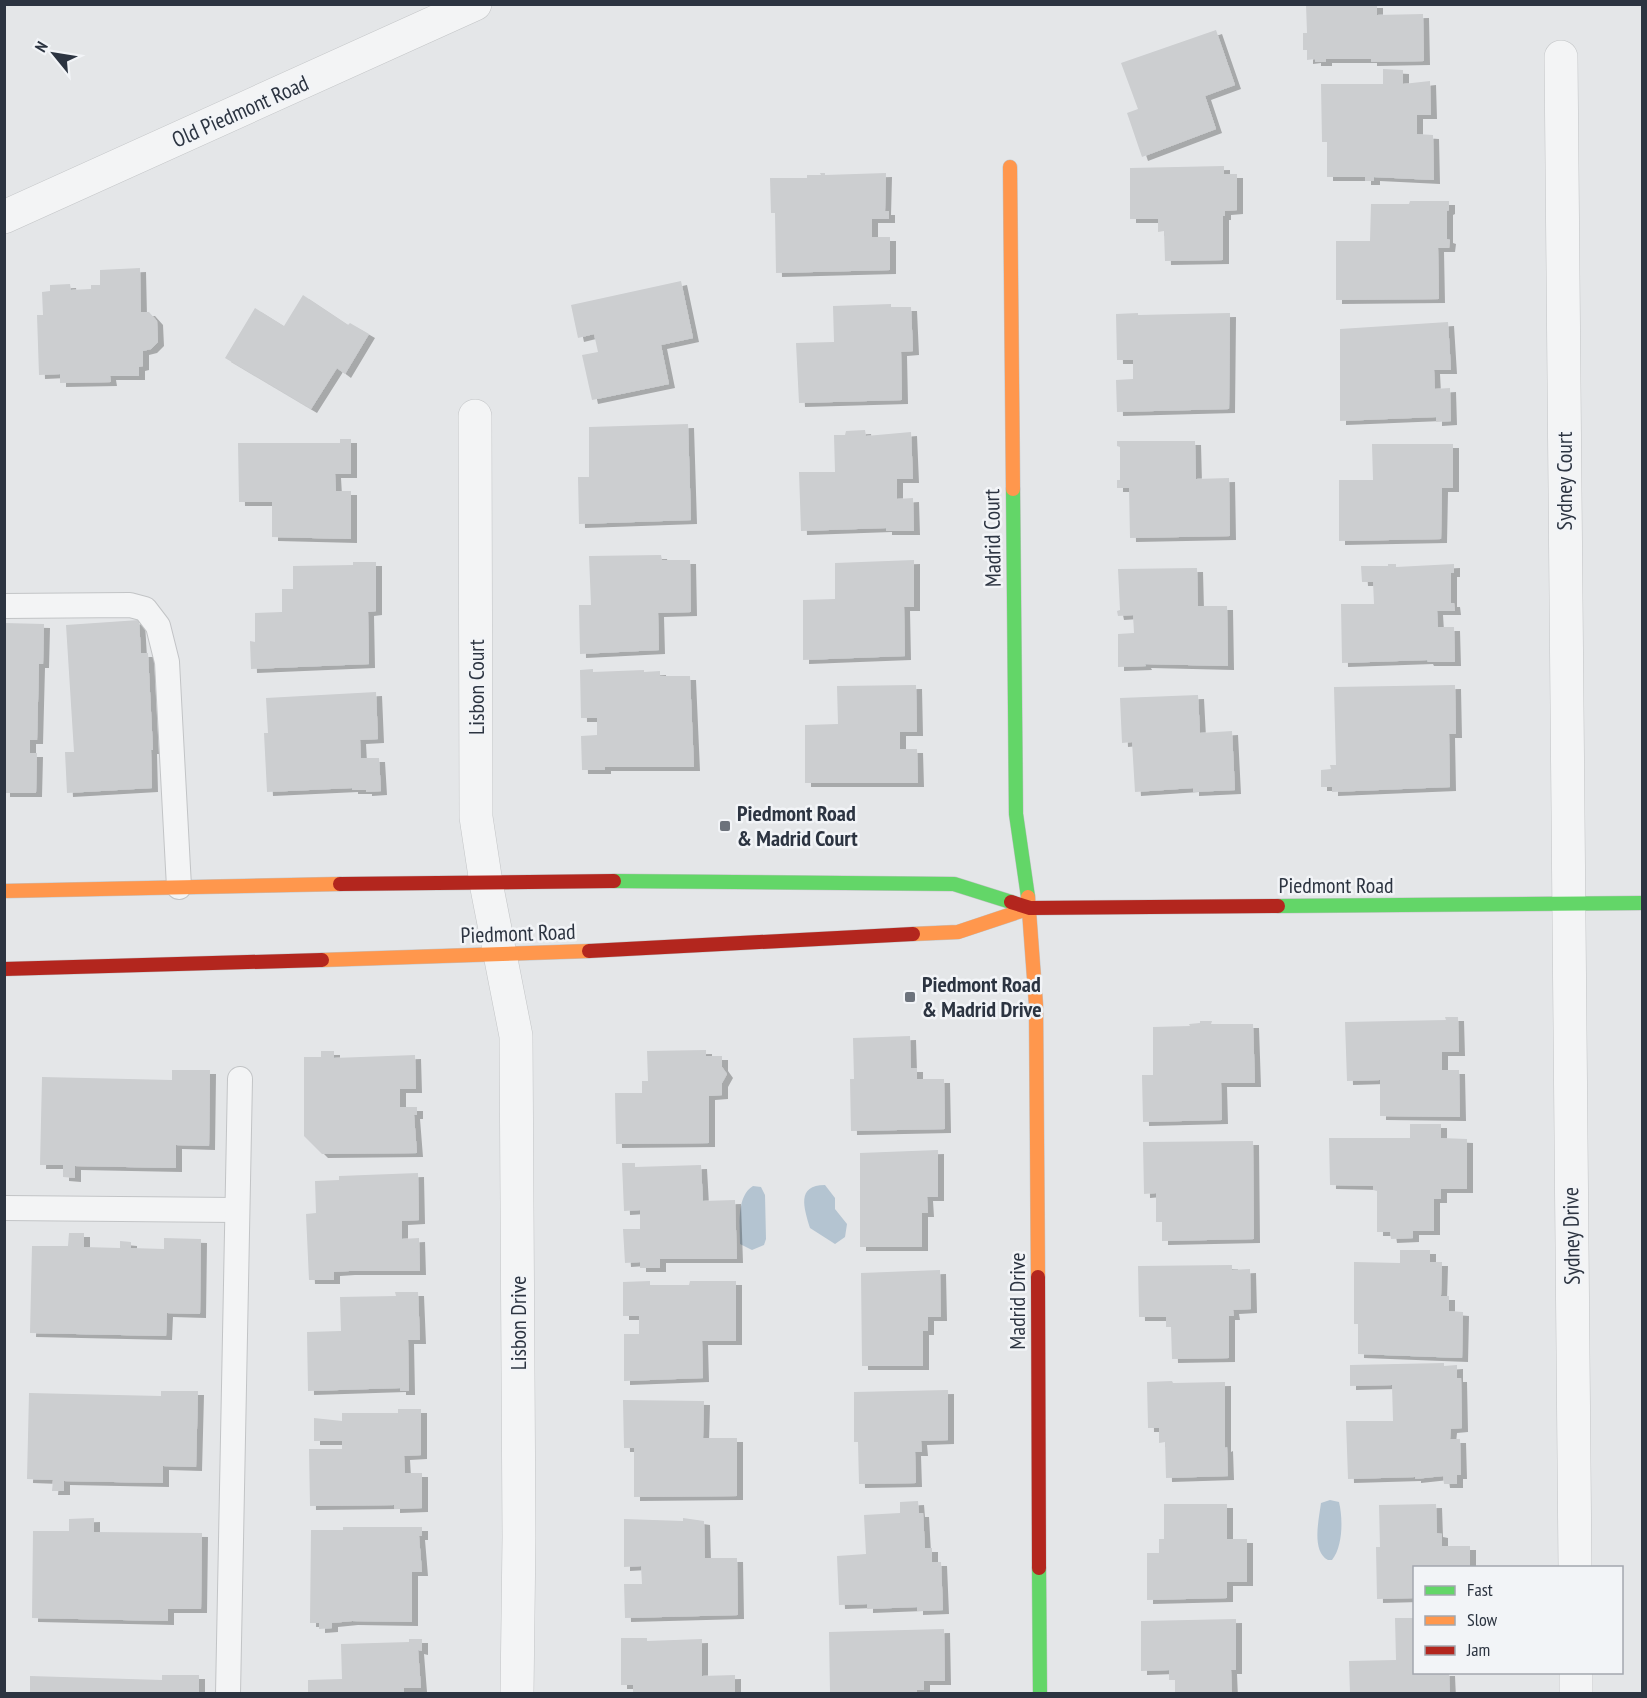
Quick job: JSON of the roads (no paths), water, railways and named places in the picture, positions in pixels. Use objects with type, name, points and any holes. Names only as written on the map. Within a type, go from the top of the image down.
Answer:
[{"type":"main road","name":"Madrid Court","points":[[1010,167],[1016,813],[1029,908]]},
{"type":"main road","name":"Piedmont Road","points":[[4,891],[661,879],[954,884],[1029,908],[1642,903]]},
{"type":"main road","name":"Piedmont Road","points":[[4,969],[500,955],[958,932],[1029,908]]},
{"type":"main road","name":"Madrid Drive","points":[[1029,908],[1036,1005],[1040,1694]]},
{"type":"street","name":"Old Piedmont Road","points":[[4,217],[476,4]]},
{"type":"street","name":"Sydney Court","points":[[1561,57],[1566,905]]},
{"type":"street","name":"Lisbon Court","points":[[475,416],[476,806],[486,883],[500,955]]},
{"type":"street","name":"Sydney Drive","points":[[1566,905],[1575,1566]]},
{"type":"street","name":"Lisbon Drive","points":[[500,955],[517,1040],[519,1538],[517,1694]]},
{"type":"street","points":[[1576,1674],[1576,1694]]},
{"type":"lane","points":[[4,606],[130,604],[145,609],[158,626],[167,662],[172,716],[179,887]]},
{"type":"lane","points":[[228,1694],[240,1079]]},
{"type":"lane","points":[[4,1208],[237,1210]]},
{"type":"water","points":[[825,1185],[835,1198],[835,1209],[847,1224],[845,1237],[835,1244],[810,1228],[804,1206],[806,1193],[810,1189]]},
{"type":"water","points":[[753,1186],[761,1187],[765,1195],[766,1239],[764,1245],[752,1250],[740,1244],[740,1221],[741,1204]]},
{"type":"water","points":[[1330,1500],[1339,1502],[1341,1524],[1336,1554],[1332,1560],[1328,1560],[1319,1550],[1317,1534],[1321,1503]]},
{"type":"place","name":"Piedmont Road & Madrid Court","points":[[725,826]]},
{"type":"place","name":"Piedmont Road & Madrid Drive","points":[[910,997]]}]
